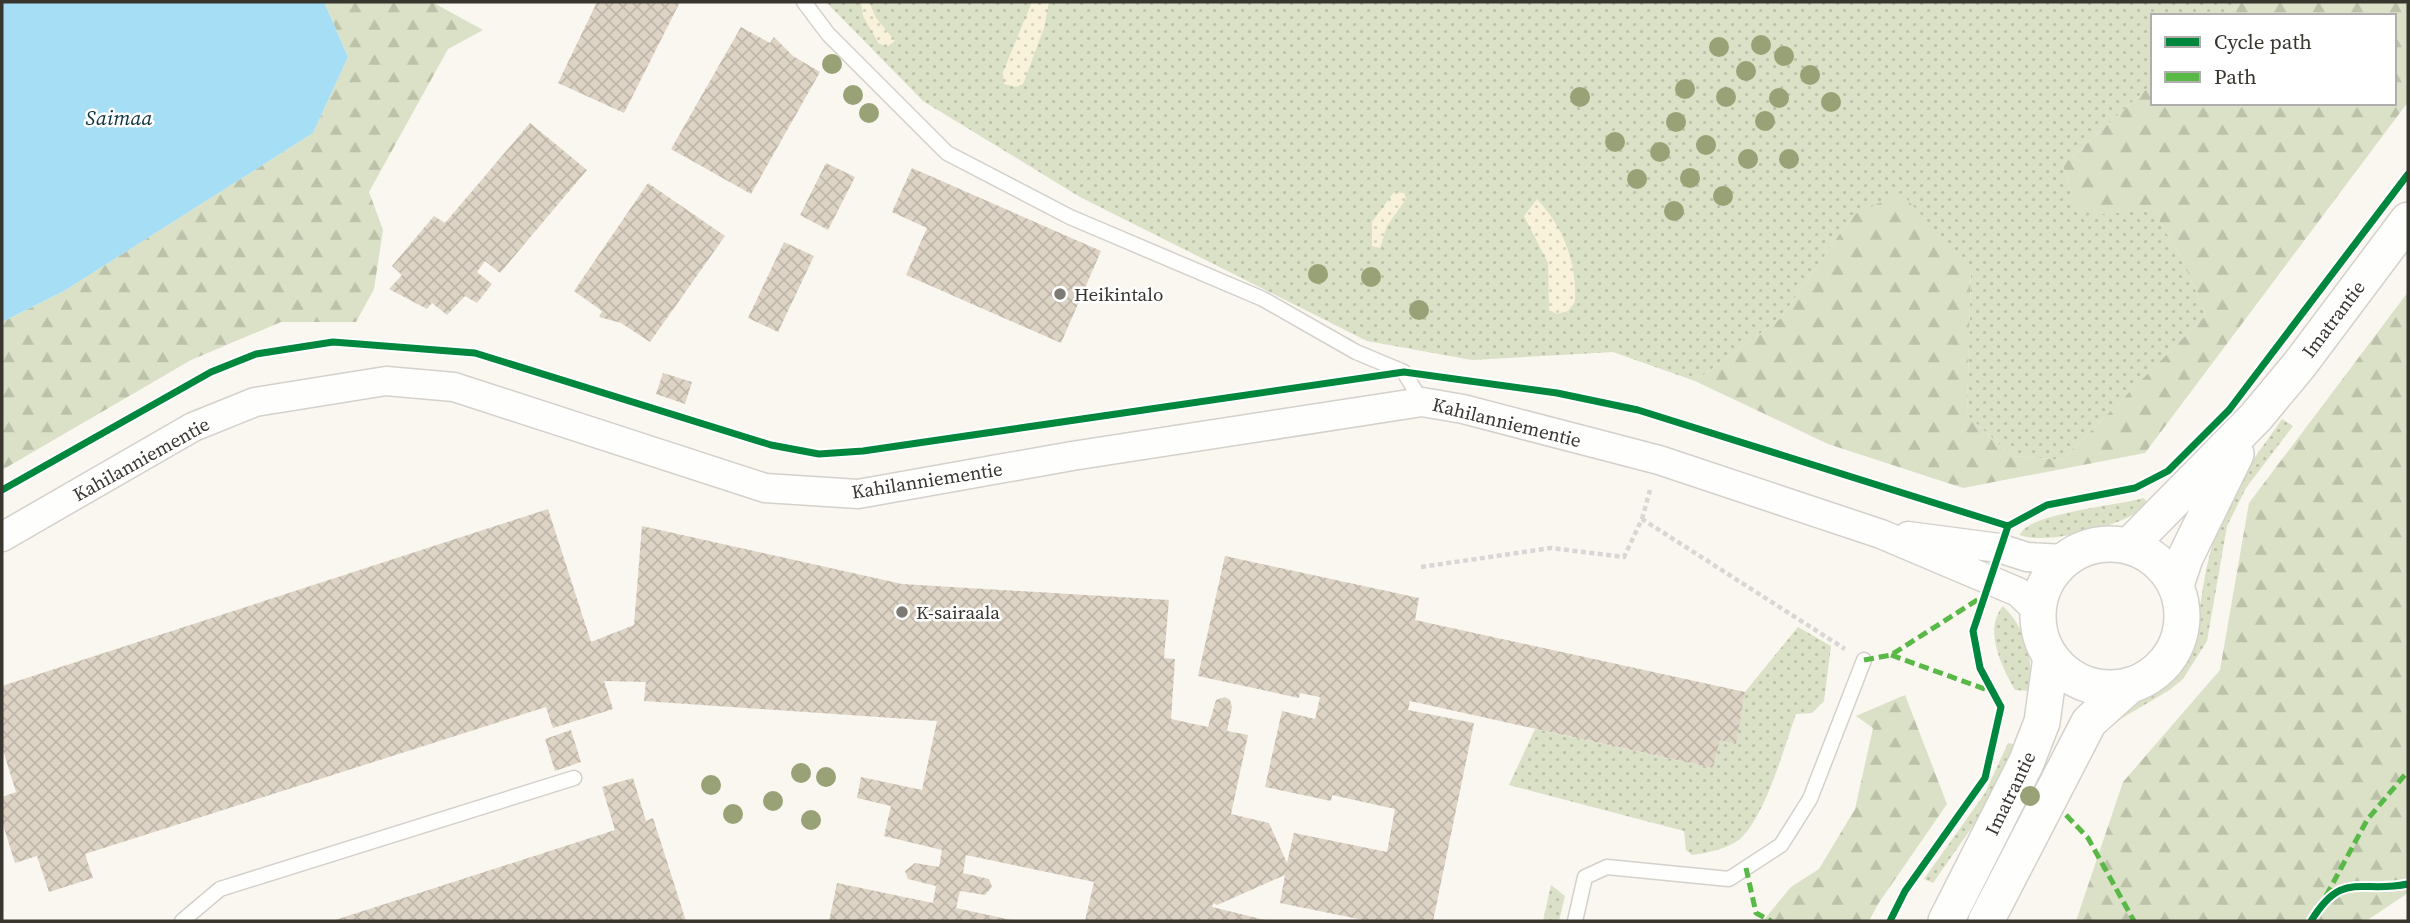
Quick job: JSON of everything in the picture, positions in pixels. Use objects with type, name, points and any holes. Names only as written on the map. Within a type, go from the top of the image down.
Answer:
[{"type":"street","name":"Imatrantie","points":[[2129,546],[2256,417],[2300,364],[2408,220]]},
{"type":"street","name":"Kahilanniementie","points":[[2,537],[193,427],[255,402],[386,381],[454,387],[765,488],[858,494],[1072,456],[1422,402],[1463,409],[1658,460],[1881,534],[2018,592],[2038,611]]},
{"type":"street","name":"Imatrantie","points":[[2176,585],[2185,558],[2256,417]]},
{"type":"street","name":"Kahilanniementie","points":[[1881,534],[1999,548],[2027,557],[2066,559]]},
{"type":"street","points":[[2096,545],[2129,546],[2148,554],[2164,568],[2176,585],[2182,605],[2182,626],[2176,645],[2165,663],[2150,677],[2130,685],[2108,688],[2087,684],[2067,673],[2051,657],[2042,640],[2038,611],[2049,578],[2066,559],[2096,545]]},
{"type":"street","name":"Imatrantie","points":[[1946,921],[2026,763],[2042,722],[2051,657]]},
{"type":"street","name":"Imatrantie","points":[[1986,921],[2089,722],[2130,685]]},
{"type":"lane","points":[[804,2],[828,34],[947,153],[1070,217],[1263,299],[1356,352],[1404,372],[1422,402]]},
{"type":"lane","points":[[1575,921],[1585,877],[1607,867],[1729,879],[1781,845],[1810,799],[1864,660]]},
{"type":"lane","points":[[182,921],[220,889],[574,778]]},
{"type":"path","points":[[1421,567],[1552,548],[1624,557],[1642,519],[1864,660]]},
{"type":"green space","points":[[324,2],[432,2],[483,30],[448,49],[369,192],[383,230],[374,289],[356,322],[281,322],[191,360],[2,470],[2,322],[64,291],[313,133],[348,57]]},
{"type":"green space","points":[[826,2],[2241,2],[2227,14],[2151,14],[2151,85],[2063,165],[2078,215],[2153,210],[2183,261],[2206,315],[2062,460],[2012,456],[1967,415],[1971,268],[1853,215],[1780,319],[1695,381],[1613,352],[1472,360],[1367,341],[1080,197],[923,101]]},
{"type":"green space","points":[[2241,2],[2408,2],[2408,102],[2145,453],[1963,488],[1828,444],[1695,381],[1780,319],[1853,215],[1901,193],[1971,268],[1967,415],[2012,456],[2062,460],[2206,315],[2183,261],[2153,210],[2078,216],[2063,165],[2151,85],[2151,105],[2396,105],[2396,14],[2227,14]]},
{"type":"green space","points":[[2408,292],[2408,893],[2366,921],[2076,921],[2123,782],[2220,670],[2249,503]]},
{"type":"green space","points":[[2282,419],[2293,426],[2246,488],[2227,526],[2207,641],[2183,679],[2168,691],[2112,724],[2099,738],[2117,713],[2167,679],[2187,655],[2196,629],[2207,568],[2223,511],[2246,470]]},
{"type":"green space","points":[[2143,498],[2149,503],[2125,519],[2107,526],[2049,538],[2020,535],[2026,527],[2055,516]]},
{"type":"green space","points":[[2003,606],[2023,635],[2029,656],[2031,691],[2015,690],[2000,660],[1995,626]]},
{"type":"green space","points":[[1798,627],[1831,646],[1824,701],[1812,713],[1796,714],[1760,811],[1743,836],[1733,844],[1692,855],[1686,850],[1684,831],[1509,785],[1535,729],[1713,768],[1720,740],[1736,743],[1745,692]]},
{"type":"green space","points":[[1905,695],[1947,804],[1869,921],[1763,921],[1791,887],[1819,869],[1855,809],[1873,728],[1856,716]]},
{"type":"green space","points":[[2008,743],[2017,745],[1991,800],[1933,883],[1924,879],[1985,793]]},
{"type":"green space","points":[[1551,885],[1565,896],[1559,921],[1543,921]]},
{"type":"sand","points":[[861,2],[869,2],[876,18],[895,41],[888,46],[879,44],[863,16]]},
{"type":"sand","points":[[1032,2],[1049,2],[1044,28],[1023,84],[1016,87],[1004,84],[1003,72]]},
{"type":"sand","points":[[1394,192],[1404,193],[1406,199],[1387,226],[1380,248],[1372,246],[1372,222]]},
{"type":"sand","points":[[1537,199],[1561,234],[1574,274],[1575,302],[1568,311],[1557,314],[1549,310],[1548,263],[1524,216]]},
{"type":"water","name":"Saimaa","points":[[2,2],[324,2],[348,57],[313,133],[64,291],[2,322]]},
{"type":"building","points":[[597,2],[680,2],[624,113],[558,83]]},
{"type":"building","points":[[741,27],[770,43],[774,37],[793,56],[820,72],[751,194],[671,149]]},
{"type":"building","points":[[530,123],[587,170],[500,273],[485,261],[477,272],[492,284],[477,303],[465,296],[447,315],[432,303],[427,309],[389,289],[402,275],[392,266],[434,216],[445,223]]},
{"type":"building","points":[[826,163],[855,177],[828,230],[800,215]]},
{"type":"building","points":[[912,168],[1101,251],[1061,343],[906,275],[927,228],[892,212]]},
{"type":"building","points":[[648,183],[725,236],[650,342],[621,323],[599,317],[602,311],[574,291]]},
{"type":"building","points":[[784,242],[814,256],[778,332],[748,318]]},
{"type":"building","points":[[663,373],[692,382],[685,404],[656,394]]},
{"type":"building","points":[[548,509],[591,642],[634,625],[642,526],[902,584],[1169,600],[1164,658],[1175,659],[1171,719],[1208,727],[1216,700],[1225,697],[1230,700],[1232,707],[1227,731],[1248,735],[1231,814],[1269,823],[1287,863],[1294,833],[1387,852],[1395,809],[1332,795],[1331,801],[1265,787],[1282,711],[1315,719],[1320,697],[1300,693],[1299,698],[1198,676],[1225,556],[1419,598],[1415,620],[1745,692],[1736,744],[1720,740],[1713,768],[1410,701],[1408,710],[1474,723],[1433,921],[1368,921],[1280,903],[1285,875],[1217,905],[1213,903],[1212,907],[1269,921],[1085,921],[1094,882],[966,855],[963,873],[989,879],[992,887],[985,895],[960,891],[956,908],[1016,921],[829,921],[837,883],[933,903],[936,886],[908,879],[905,871],[915,863],[939,867],[942,850],[884,836],[891,806],[857,798],[861,777],[922,790],[937,721],[644,701],[646,682],[604,681],[613,709],[553,728],[546,707],[85,854],[93,878],[49,892],[37,856],[15,863],[2,821],[2,797],[16,792],[2,747],[2,686]]},
{"type":"building","points":[[571,730],[581,762],[555,771],[545,739]]},
{"type":"building","points":[[633,778],[646,821],[653,818],[686,921],[332,921],[615,830],[602,787]]},
{"type":"marked path","points":[[1864,660],[1891,655],[1985,595]]},
{"type":"marked path","points":[[1891,655],[1993,692]]},
{"type":"marked path","points":[[2326,896],[2367,820],[2408,771]]},
{"type":"marked path","points":[[2066,815],[2088,838],[2134,921]]},
{"type":"marked path","points":[[1746,868],[1756,913],[1771,921]]},
{"type":"cycle path","points":[[1890,921],[1905,891],[1985,778],[2001,707],[1980,668],[1973,631],[2008,526],[2047,505],[2135,488],[2168,471],[2229,410],[2408,174]]},
{"type":"cycle path","points":[[2,490],[211,372],[256,354],[333,342],[475,353],[771,445],[819,454],[863,451],[1404,372],[1557,393],[1638,410],[2008,526]]},
{"type":"cycle path","points":[[2311,921],[2322,905],[2343,889],[2408,884]]},
{"type":"place","name":"Heikintalo","points":[[1060,294]]},
{"type":"place","name":"K-sairaala","points":[[902,612]]}]
